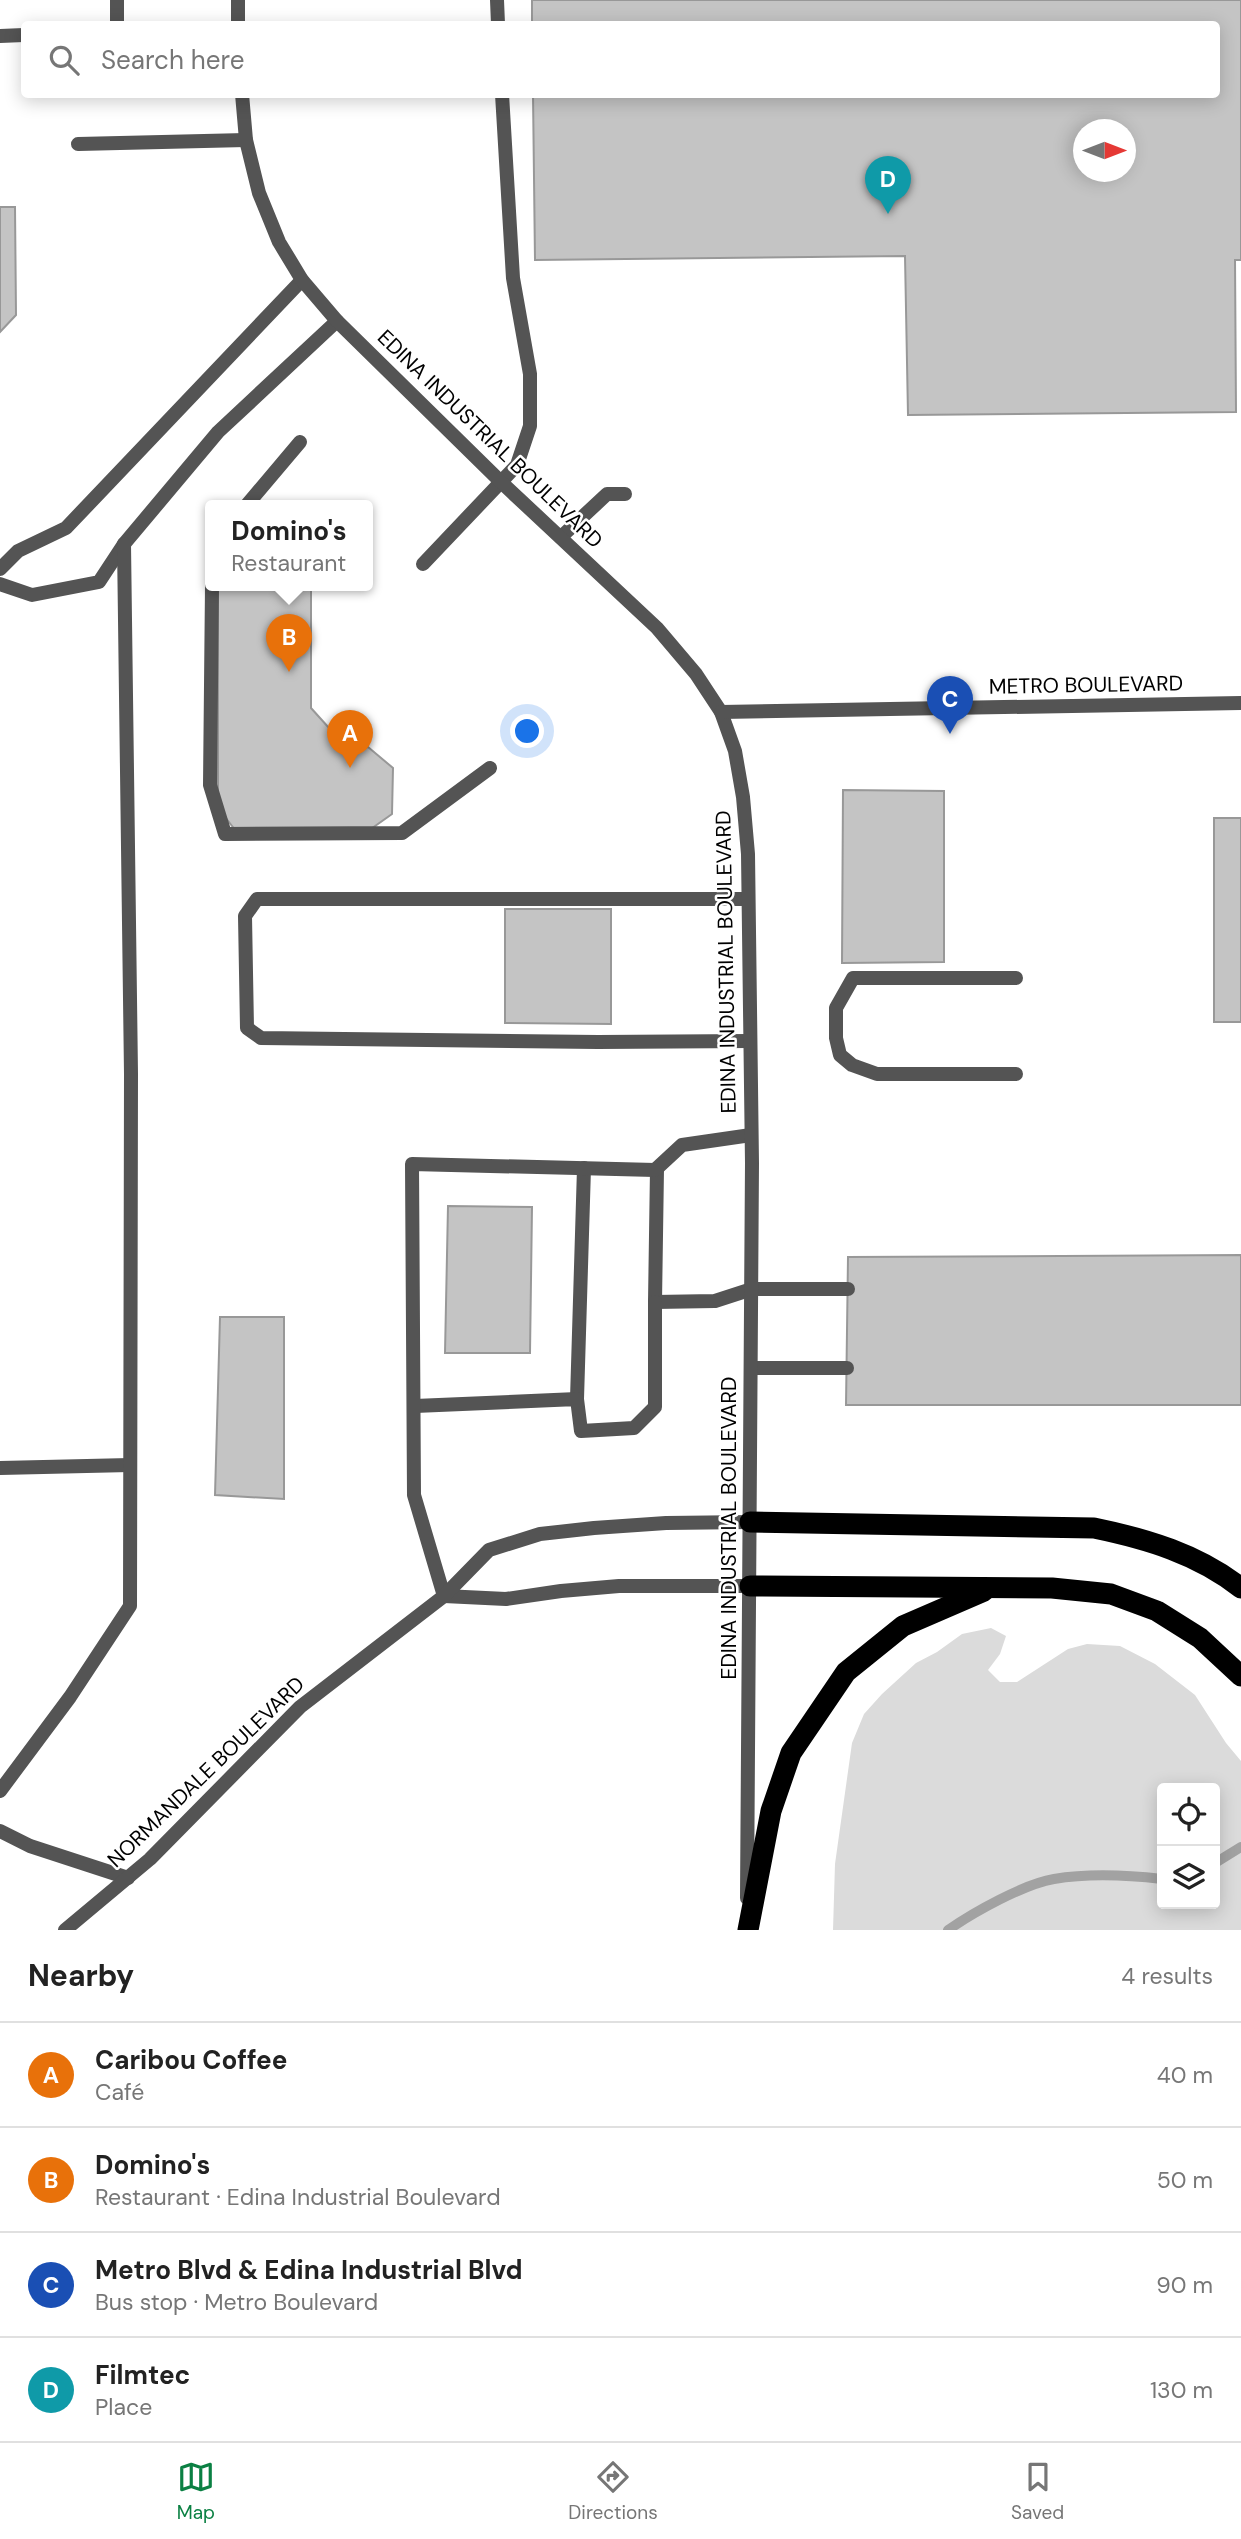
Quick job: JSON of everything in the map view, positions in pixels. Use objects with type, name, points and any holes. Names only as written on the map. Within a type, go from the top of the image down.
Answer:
[{"type":"highway","points":[[750,1522],[1094,1528],[1175,1550],[1219,1571],[1241,1588]]},
{"type":"highway","points":[[750,1586],[1052,1588],[1111,1594],[1157,1611],[1199,1638],[1241,1676]]},
{"type":"highway","points":[[747,1930],[771,1811],[791,1753],[846,1672],[903,1626],[991,1587]]},
{"type":"street","points":[[117,0],[117,21]]},
{"type":"street","points":[[238,0],[238,21]]},
{"type":"street","points":[[497,0],[498,21]]},
{"type":"street","points":[[0,36],[21,36]]},
{"type":"street","name":"EDINA INDUSTRIAL BOULEVARD","points":[[242,98],[246,140],[259,193],[279,242],[302,280],[338,321],[501,482],[657,628],[696,674],[721,712],[735,751],[743,797],[748,899],[751,1135],[747,1930]]},
{"type":"street","points":[[424,564],[517,465],[530,426],[530,374],[513,278],[502,98]]},
{"type":"street","points":[[78,144],[246,140]]},
{"type":"street","points":[[0,569],[18,551],[66,528],[302,280]]},
{"type":"street","points":[[0,584],[32,595],[99,582],[124,544],[218,432],[338,321]]},
{"type":"street","points":[[251,500],[300,442]]},
{"type":"street","points":[[562,537],[607,495],[625,494]]},
{"type":"street","points":[[0,1791],[70,1697],[130,1606],[131,1074],[124,544]]},
{"type":"street","points":[[212,591],[210,785],[225,834],[402,833],[490,768]]},
{"type":"street","name":"METRO BOULEVARD","points":[[721,712],[1241,703]]},
{"type":"street","points":[[748,899],[257,899],[246,916],[247,1028],[261,1038],[750,1041]]},
{"type":"street","points":[[1016,978],[853,978],[836,1008],[836,1038],[840,1055],[852,1065],[877,1074],[1016,1074]]},
{"type":"street","points":[[750,1586],[619,1586],[506,1599],[444,1596],[414,1496],[412,1164],[657,1169],[682,1145],[751,1135]]},
{"type":"street","points":[[584,1168],[577,1399],[581,1431],[634,1429],[655,1407],[657,1169]]},
{"type":"street","points":[[655,1302],[715,1301],[751,1289],[848,1289]]},
{"type":"street","points":[[751,1368],[847,1368]]},
{"type":"street","points":[[415,1406],[577,1399]]},
{"type":"street","points":[[0,1468],[130,1465]]},
{"type":"street","name":"NORMANDALE BOULEVARD","points":[[65,1930],[150,1859],[300,1707],[444,1596],[489,1550],[540,1534],[654,1524],[750,1522]]},
{"type":"street","points":[[0,1831],[30,1846],[128,1878]]},
{"type":"shaded area","points":[[991,1628],[1006,1636],[1000,1654],[988,1670],[1000,1682],[1017,1682],[1068,1649],[1087,1644],[1120,1646],[1155,1664],[1195,1695],[1241,1761],[1241,1930],[833,1930],[835,1864],[852,1743],[864,1714],[882,1694],[916,1663],[962,1634]]},
{"type":"building","points":[[532,0],[1241,0],[1241,260],[1235,260],[1236,412],[908,415],[905,256],[535,260],[533,98],[1220,98],[1220,21],[532,21]]},
{"type":"building","points":[[0,207],[15,207],[16,315],[0,332]]},
{"type":"building","points":[[218,591],[311,591],[311,708],[347,748],[368,747],[393,768],[392,814],[368,831],[236,831],[218,808]]},
{"type":"building","points":[[843,790],[944,791],[944,962],[842,963]]},
{"type":"building","points":[[1214,818],[1241,818],[1241,1022],[1214,1022]]},
{"type":"building","points":[[505,909],[611,909],[611,1024],[505,1023]]},
{"type":"building","points":[[448,1206],[532,1207],[530,1353],[445,1353]]},
{"type":"building","points":[[1241,1255],[1241,1405],[846,1405],[848,1257]]},
{"type":"building","points":[[220,1317],[284,1317],[284,1499],[215,1495]]},
{"type":"waterway","points":[[1220,1860],[1241,1847]]},
{"type":"waterway","points":[[948,1930],[1000,1900],[1054,1879],[1108,1875],[1157,1878]]},
{"type":"place","name":"Filmtec","points":[[888,214]]},
{"type":"place","name":"Domino's","points":[[289,672]]},
{"type":"place","name":"Metro Blvd & Edina Industrial Blvd","points":[[950,734]]},
{"type":"place","name":"Caribou Coffee","points":[[350,768]]}]
